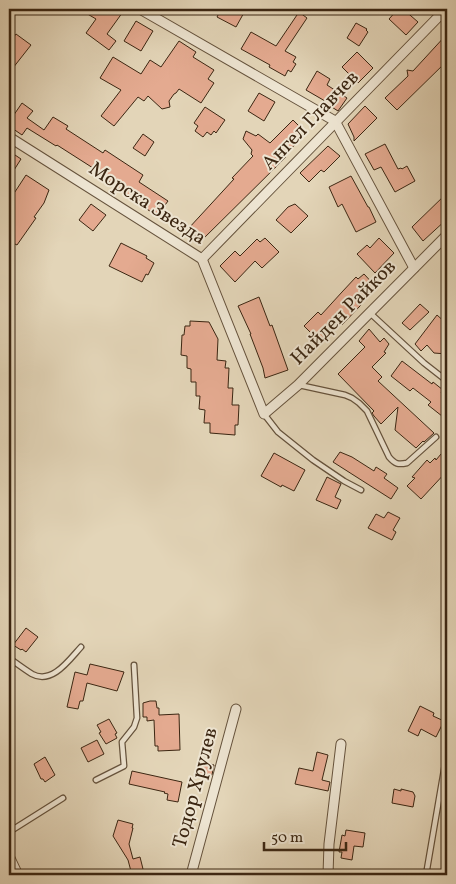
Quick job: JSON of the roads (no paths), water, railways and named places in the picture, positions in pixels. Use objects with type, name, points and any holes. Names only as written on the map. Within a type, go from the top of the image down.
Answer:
[{"type":"street","points":[[140,9],[335,122],[414,268]]},
{"type":"street","name":"Ангел Главчев","points":[[202,259],[446,9]]},
{"type":"street","name":"Морска Звезда","points":[[9,137],[202,259],[264,414]]},
{"type":"street","name":"Найден Райков","points":[[264,414],[298,385],[447,235]]},
{"type":"street","name":"Тодор Хрулев","points":[[191,875],[236,709]]},
{"type":"street","points":[[328,875],[329,844],[341,744]]},
{"type":"street","points":[[9,856],[18,875]]},
{"type":"lane","points":[[370,313],[424,363],[447,381]]},
{"type":"lane","points":[[298,385],[345,395],[360,403],[367,411],[389,457],[394,463],[407,463],[436,437]]},
{"type":"lane","points":[[264,414],[278,432],[313,460],[361,490]]},
{"type":"lane","points":[[9,658],[34,675],[43,676],[59,671],[81,647]]},
{"type":"lane","points":[[96,780],[124,766],[122,742],[134,727],[137,718],[134,665]]},
{"type":"lane","points":[[426,875],[445,764]]},
{"type":"lane","points":[[9,832],[63,798]]}]
